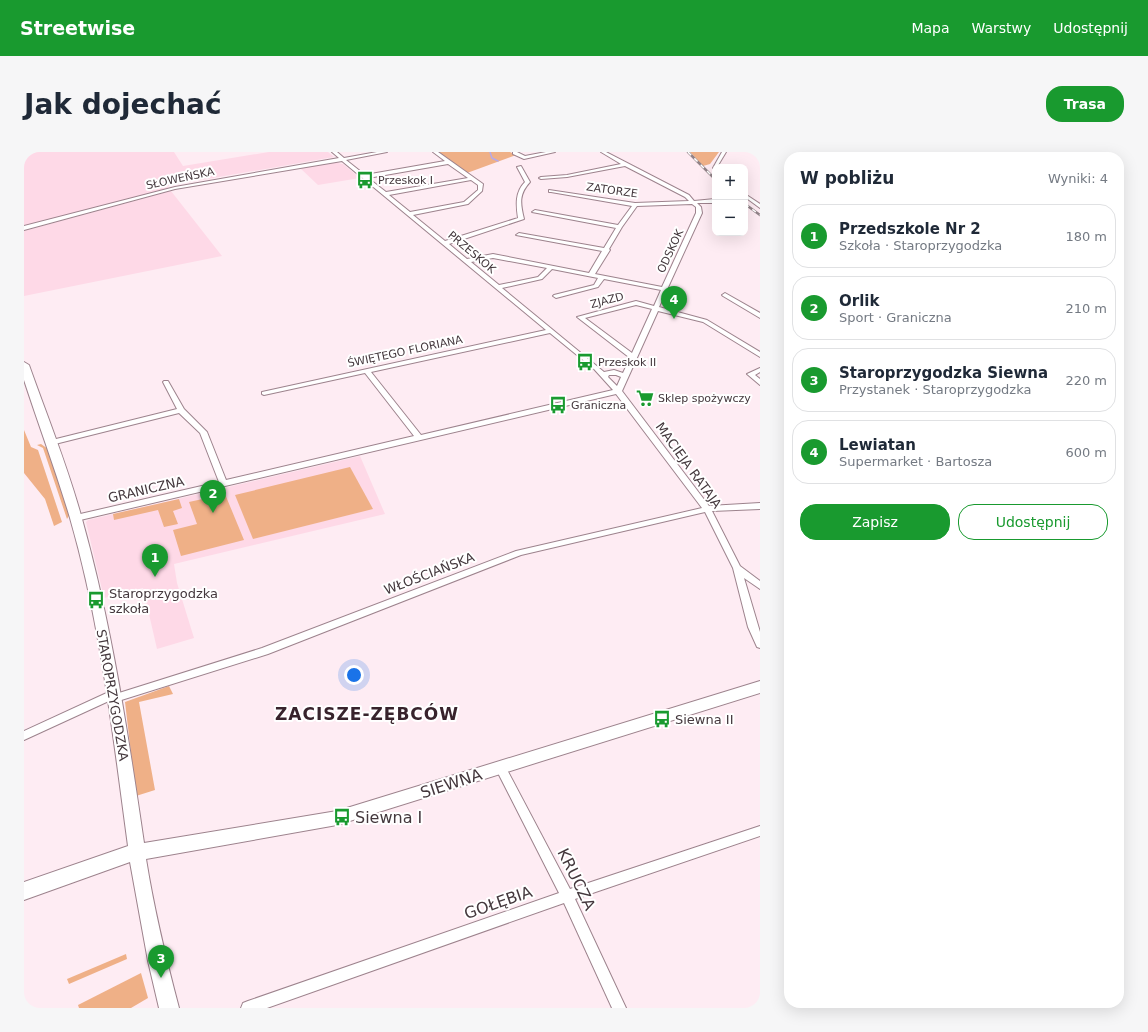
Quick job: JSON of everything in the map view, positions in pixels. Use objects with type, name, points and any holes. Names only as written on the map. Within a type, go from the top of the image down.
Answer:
[{"type":"street","name":"PRZESKOK","points":[[334,152],[596,368],[606,379]]},
{"type":"street","name":"SŁOWEŃSKA","points":[[24,228],[175,188],[385,152]]},
{"type":"street","points":[[410,214],[469,202],[481,187],[435,152]]},
{"type":"street","points":[[516,153],[524,158],[553,152]]},
{"type":"street","points":[[603,152],[681,193],[695,203],[712,201]]},
{"type":"street","points":[[717,164],[724,152]]},
{"type":"street","points":[[364,176],[449,162]]},
{"type":"street","points":[[541,178],[567,176],[626,164]]},
{"type":"street","points":[[445,243],[521,219],[518,214],[520,190],[522,185],[528,182],[519,167]]},
{"type":"street","points":[[385,194],[471,179]]},
{"type":"street","name":"ZATORZE","points":[[551,191],[635,205],[695,203]]},
{"type":"street","points":[[748,200],[760,206]]},
{"type":"street","name":"ODSKOK","points":[[625,377],[698,216],[699,210],[695,203]]},
{"type":"street","points":[[591,275],[607,250],[619,227],[635,205]]},
{"type":"street","points":[[535,212],[619,227]]},
{"type":"street","points":[[519,235],[607,250]]},
{"type":"street","name":"ZJAZD","points":[[467,261],[493,256],[665,289]]},
{"type":"street","points":[[498,288],[540,278],[552,267]]},
{"type":"street","name":"ZJAZD","points":[[556,296],[596,286],[602,278]]},
{"type":"street","points":[[725,295],[760,316]]},
{"type":"street","name":"ZJAZD","points":[[634,358],[580,317],[636,303],[657,308]]},
{"type":"street","points":[[657,308],[705,321],[760,355]]},
{"type":"street","name":"ŚWIĘTEGO FLORIANA","points":[[264,393],[551,331]]},
{"type":"street","name":"STAROPRZYGODZKA","points":[[24,365],[76,518],[95,593],[115,696],[136,853],[150,930],[169,1008]]},
{"type":"street","name":"PRZESKOK","points":[[596,368],[621,374],[625,377]]},
{"type":"street","points":[[760,370],[750,374],[760,383]]},
{"type":"street","points":[[367,371],[419,438]]},
{"type":"street","points":[[614,372],[606,374],[606,379],[618,383],[625,377]]},
{"type":"street","points":[[618,391],[625,377]]},
{"type":"street","name":"MACIEJA RATAJA","points":[[606,379],[618,391],[707,509],[737,568],[753,626],[760,644]]},
{"type":"street","points":[[166,382],[181,410],[203,432],[224,484]]},
{"type":"street","name":"GRANICZNA","points":[[76,518],[618,391]]},
{"type":"street","points":[[51,443],[181,410]]},
{"type":"street","name":"WŁOŚCIAŃSKA","points":[[24,736],[115,696],[264,651],[519,553],[707,509],[760,506]]},
{"type":"street","name":"MACIEJA RATAJA","points":[[737,568],[760,586]]},
{"type":"street","name":"SIEWNA","points":[[24,891],[127,854],[337,818],[374,808],[500,767],[719,702],[760,687]]},
{"type":"street","name":"KRUCZA","points":[[500,767],[567,896],[619,1008]]},
{"type":"street","name":"GOŁĘBIA","points":[[248,1008],[567,896],[760,831]]},
{"type":"shaded area","points":[[24,152],[174,152],[183,166],[269,152],[328,152],[334,157],[167,186],[169,189],[24,227]]},
{"type":"shaded area","points":[[437,152],[510,152],[516,155],[467,173]]},
{"type":"shaded area","points":[[690,152],[719,152],[710,164],[703,166]]},
{"type":"shaded area","points":[[333,162],[343,164],[360,178],[318,185],[300,168]]},
{"type":"shaded area","points":[[171,191],[222,256],[24,296],[24,231]]},
{"type":"shaded area","points":[[24,430],[31,447],[38,450],[62,522],[54,526],[45,499],[24,473]]},
{"type":"shaded area","points":[[41,444],[48,449],[70,514],[67,519],[43,448],[37,445]]},
{"type":"shaded area","points":[[360,456],[385,514],[174,564],[177,583],[194,638],[157,649],[143,588],[104,598],[86,522],[88,520]]},
{"type":"shaded area","points":[[350,467],[373,509],[253,539],[235,495]]},
{"type":"shaded area","points":[[225,494],[244,540],[181,556],[173,530],[197,524],[189,502]]},
{"type":"shaded area","points":[[179,499],[182,508],[173,511],[178,524],[164,527],[158,510],[114,520],[113,514]]},
{"type":"shaded area","points":[[169,686],[173,694],[139,702],[155,790],[136,796],[125,702]]},
{"type":"shaded area","points":[[126,954],[127,959],[69,984],[67,979]]},
{"type":"shaded area","points":[[141,973],[148,998],[131,1008],[79,1008],[78,1005]]},
{"type":"waterway","points":[[490,152],[492,158],[498,161]]},
{"type":"railway","points":[[688,152],[712,176]]},
{"type":"railway","points":[[748,206],[760,215]]},
{"type":"place","name":"Przeskok I","points":[[365,180]]},
{"type":"place","name":"Lewiatan","points":[[674,319]]},
{"type":"place","name":"Przeskok II","points":[[585,362]]},
{"type":"place","name":"Sklep spożywczy","points":[[645,398]]},
{"type":"place","name":"Graniczna","points":[[558,405]]},
{"type":"place","name":"Orlik","points":[[213,513]]},
{"type":"place","name":"Przedszkole Nr 2","points":[[155,577]]},
{"type":"place","name":"Staroprzygodzka szkoła","points":[[96,600]]},
{"type":"place","name":"Siewna II","points":[[662,719]]},
{"type":"place","name":"Siewna I","points":[[342,817]]},
{"type":"place","name":"Staroprzygodzka Siewna","points":[[161,978]]},
{"type":"district","name":"ZACISZE-ZĘBCÓW","points":[[367,714]]}]
